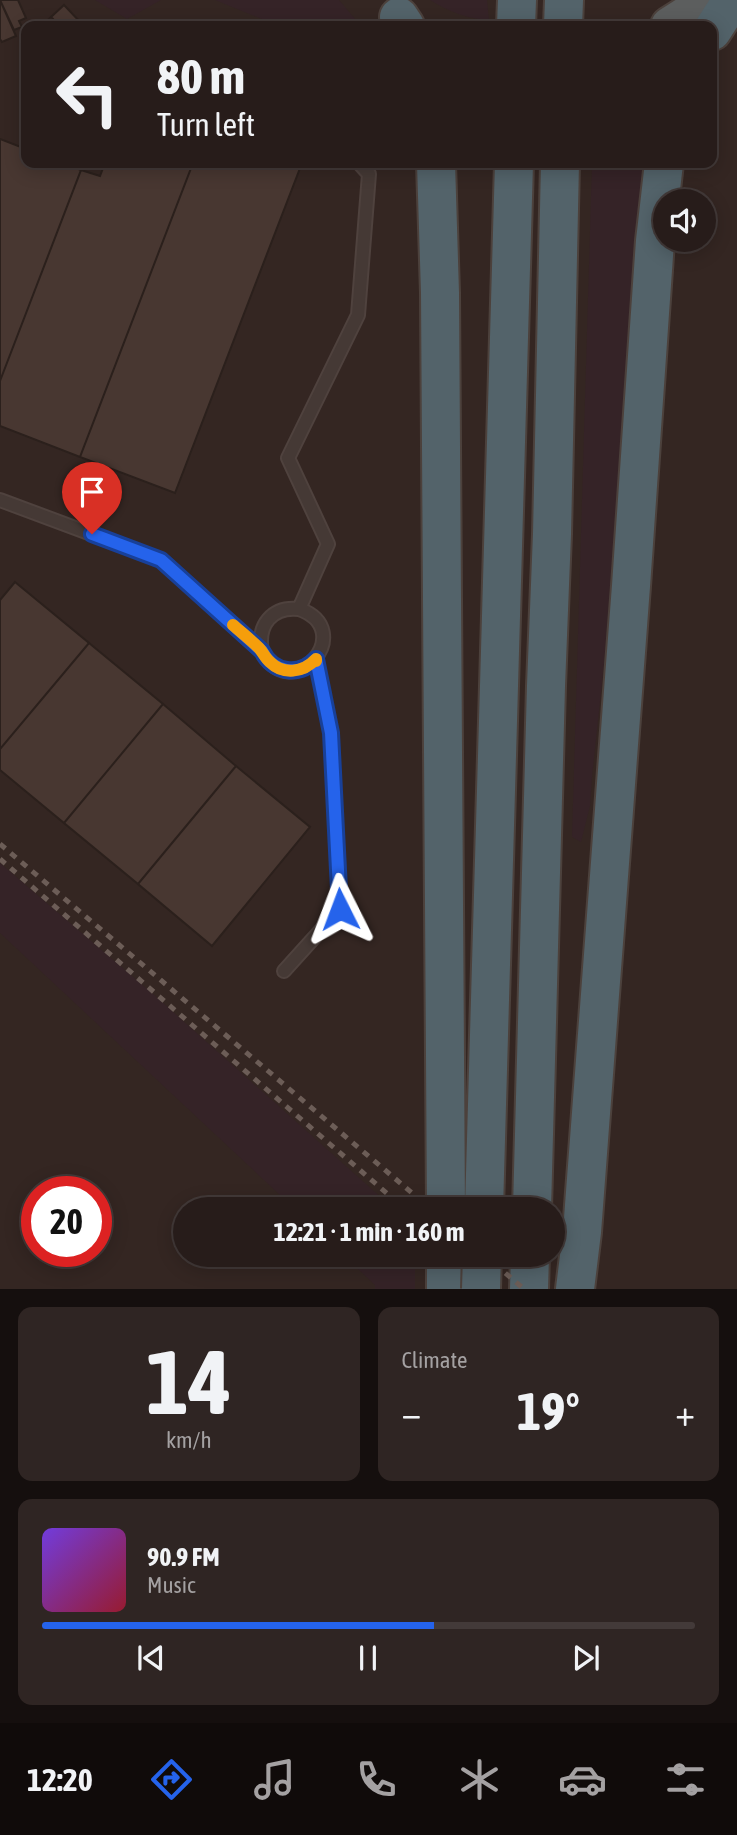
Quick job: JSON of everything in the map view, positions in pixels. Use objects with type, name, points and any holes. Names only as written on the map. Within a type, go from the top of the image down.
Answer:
[{"type":"highway","points":[[678,21],[711,0]]},
{"type":"highway","points":[[717,23],[732,0]]},
{"type":"highway","points":[[436,168],[440,293],[446,1197]]},
{"type":"highway","points":[[484,1197],[514,168]]},
{"type":"highway","points":[[532,1197],[560,168]]},
{"type":"highway","points":[[575,1289],[582,1232],[655,241],[663,168]]},
{"type":"highway","points":[[446,1267],[446,1289]]},
{"type":"highway","points":[[481,1289],[482,1267]]},
{"type":"highway","points":[[529,1289],[530,1267]]},
{"type":"lane","points":[[299,610],[328,544],[288,458],[358,315],[369,174],[364,168]]},
{"type":"lane","points":[[0,500],[161,560],[262,651],[271,664],[285,670],[302,669],[316,659],[322,643],[321,629],[311,616],[299,610],[284,609],[264,624],[260,641],[262,651]]},
{"type":"lane","points":[[284,971],[340,909],[331,733],[316,659]]},
{"type":"shaded area","points":[[95,0],[161,0],[127,19]]},
{"type":"shaded area","points":[[215,0],[339,0],[357,21],[267,21]]},
{"type":"shaded area","points":[[430,0],[487,0],[489,20],[458,14]]},
{"type":"shaded area","points":[[592,168],[646,168],[638,231],[604,664],[590,806],[581,842],[572,837]]},
{"type":"shaded area","points":[[0,863],[153,994],[381,1197],[282,1197],[0,933]]},
{"type":"shaded area","points":[[356,1267],[415,1267],[415,1289],[375,1289],[375,1285]]},
{"type":"building","points":[[0,0],[18,0],[26,18],[19,21],[21,27],[14,30]]},
{"type":"building","points":[[0,0],[16,36],[2,42],[0,39]]},
{"type":"building","points":[[64,5],[79,21],[55,21],[51,17]]},
{"type":"building","points":[[0,139],[21,147],[21,168],[81,170],[0,381]]},
{"type":"building","points":[[103,168],[191,168],[80,457],[0,426],[0,381],[81,170],[100,176]]},
{"type":"building","points":[[191,168],[300,168],[175,493],[80,457]]},
{"type":"building","points":[[15,582],[89,643],[0,749],[0,600]]},
{"type":"building","points":[[89,643],[163,704],[64,823],[0,770],[0,749]]},
{"type":"building","points":[[163,704],[236,766],[138,884],[64,823]]},
{"type":"building","points":[[236,766],[310,827],[212,946],[138,884]]},
{"type":"railway","points":[[0,844],[417,1197]]},
{"type":"railway","points":[[0,859],[391,1197]]},
{"type":"railway","points":[[473,1267],[499,1289]]},
{"type":"railway","points":[[498,1267],[524,1289]]},
{"type":"slow traffic","points":[[233,625],[262,651],[271,664],[280,669],[295,671],[316,661]]},
{"type":"route","points":[[92,534],[161,560],[262,651],[271,664],[280,669],[295,671],[307,667],[316,659],[331,733],[340,909]]}]
